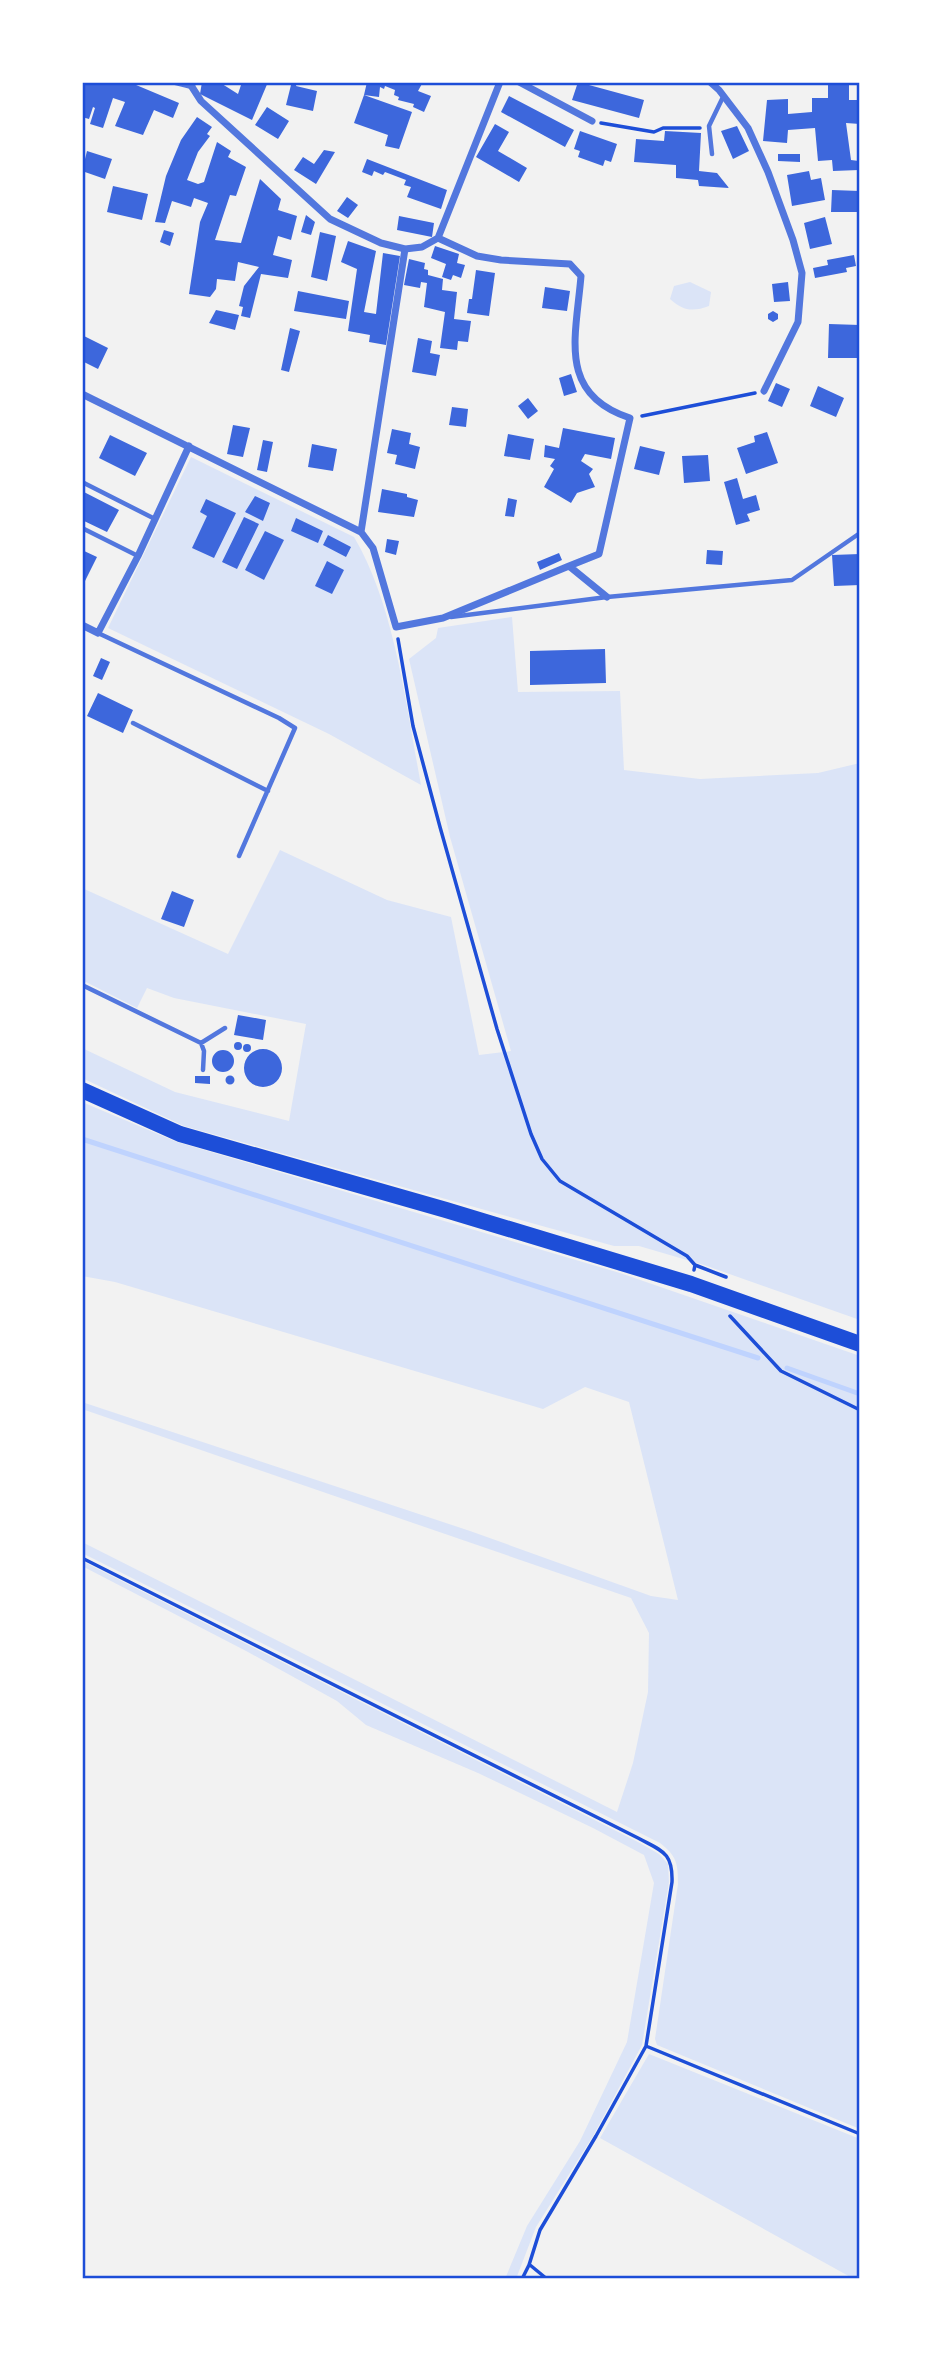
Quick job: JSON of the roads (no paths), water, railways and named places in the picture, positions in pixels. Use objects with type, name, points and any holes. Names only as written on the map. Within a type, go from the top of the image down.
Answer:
[{"type":"main road","points":[[82,1090],[180,1134],[691,1284],[860,1344]]},
{"type":"street","points":[[192,85],[201,102],[330,219],[381,243],[405,248],[422,247],[438,238],[500,82]]},
{"type":"street","points":[[519,82],[592,121]]},
{"type":"street","points":[[710,82],[748,128],[768,172],[802,273],[798,322],[764,391]]},
{"type":"street","points":[[82,394],[361,532],[373,548],[396,626],[443,618],[598,554],[632,418],[613,412],[594,399],[580,380],[575,352],[581,276],[570,264],[477,256],[438,238]]},
{"type":"street","points":[[361,532],[405,248]]},
{"type":"street","points":[[82,625],[98,633],[138,556],[189,446]]},
{"type":"street","points":[[569,566],[607,597]]},
{"type":"lane","points":[[172,82],[192,85]]},
{"type":"lane","points":[[712,155],[709,126],[724,96]]},
{"type":"lane","points":[[82,482],[156,519]]},
{"type":"lane","points":[[82,528],[138,556]]},
{"type":"lane","points":[[443,618],[607,597],[792,580],[860,533]]},
{"type":"lane","points":[[98,633],[295,728],[239,856]]},
{"type":"lane","points":[[133,723],[268,791]]},
{"type":"lane","points":[[82,985],[201,1043],[204,1051],[203,1070]]},
{"type":"lane","points":[[201,1043],[225,1028]]},
{"type":"waterway","points":[[82,1139],[758,1358]]},
{"type":"waterway","points":[[787,1368],[860,1394]]}]
